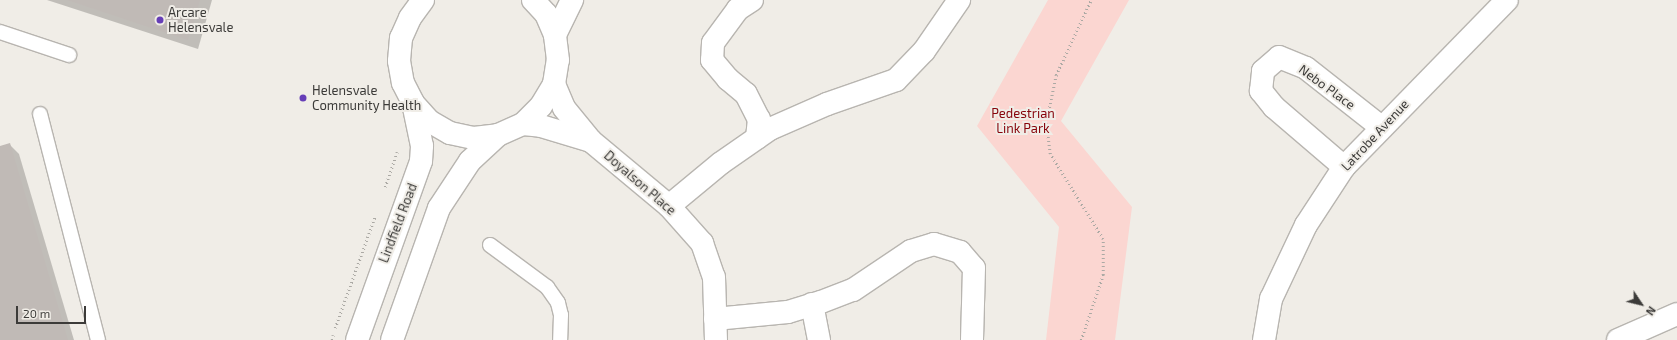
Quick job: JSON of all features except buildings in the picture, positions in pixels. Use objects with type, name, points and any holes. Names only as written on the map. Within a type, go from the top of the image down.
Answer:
[{"type":"street","points":[[423,0],[410,18],[401,38],[399,61],[403,83],[413,103],[429,121],[450,133],[474,138],[498,135],[523,124],[542,106],[554,84],[558,60],[555,35],[546,14],[533,0]]},
{"type":"street","points":[[555,35],[572,0]]},
{"type":"street","points":[[752,0],[738,9],[713,43],[712,60],[728,79],[746,94],[759,119],[757,138]]},
{"type":"street","points":[[669,206],[757,138],[791,118],[896,80],[924,51],[959,0]]},
{"type":"street","name":"Latrobe Avenue","points":[[1264,340],[1271,299],[1306,225],[1344,167],[1381,127],[1507,0]]},
{"type":"street","name":"Nebo Place","points":[[1344,167],[1274,107],[1261,91],[1263,72],[1279,57],[1306,68],[1381,127]]},
{"type":"street","name":"Doyalson Place","points":[[554,84],[564,108],[591,141],[669,206],[702,243],[714,277],[716,330]]},
{"type":"street","name":"Lindfield Road","points":[[358,340],[421,161],[422,146],[413,103]]},
{"type":"street","name":"Doyalson Place","points":[[523,124],[541,126],[591,141]]},
{"type":"street","points":[[392,340],[439,208],[470,161],[498,135]]},
{"type":"street","points":[[716,330],[788,312],[852,290],[911,251],[934,244],[960,252],[974,268],[972,340]]},
{"type":"street","points":[[812,304],[819,340]]},
{"type":"street","points":[[1618,340],[1677,314]]},
{"type":"lane","points":[[0,32],[69,55]]},
{"type":"lane","points":[[40,114],[98,340]]},
{"type":"lane","points":[[490,245],[547,288],[558,302],[560,315],[560,340]]},
{"type":"path","points":[[1081,340],[1103,276],[1103,239],[1050,154],[1046,123],[1056,75],[1091,0]]},
{"type":"path","points":[[383,194],[400,145]]},
{"type":"path","points":[[332,340],[340,309],[378,208]]},
{"type":"green space","name":"Pedestrian Link Park","points":[[1048,0],[1129,0],[1061,121],[1132,207],[1115,340],[1046,340],[1059,227],[977,126]]},
{"type":"place","name":"Arcare Helensvale","points":[[160,20]]},
{"type":"place","name":"Helensvale Community Health","points":[[303,98]]}]
